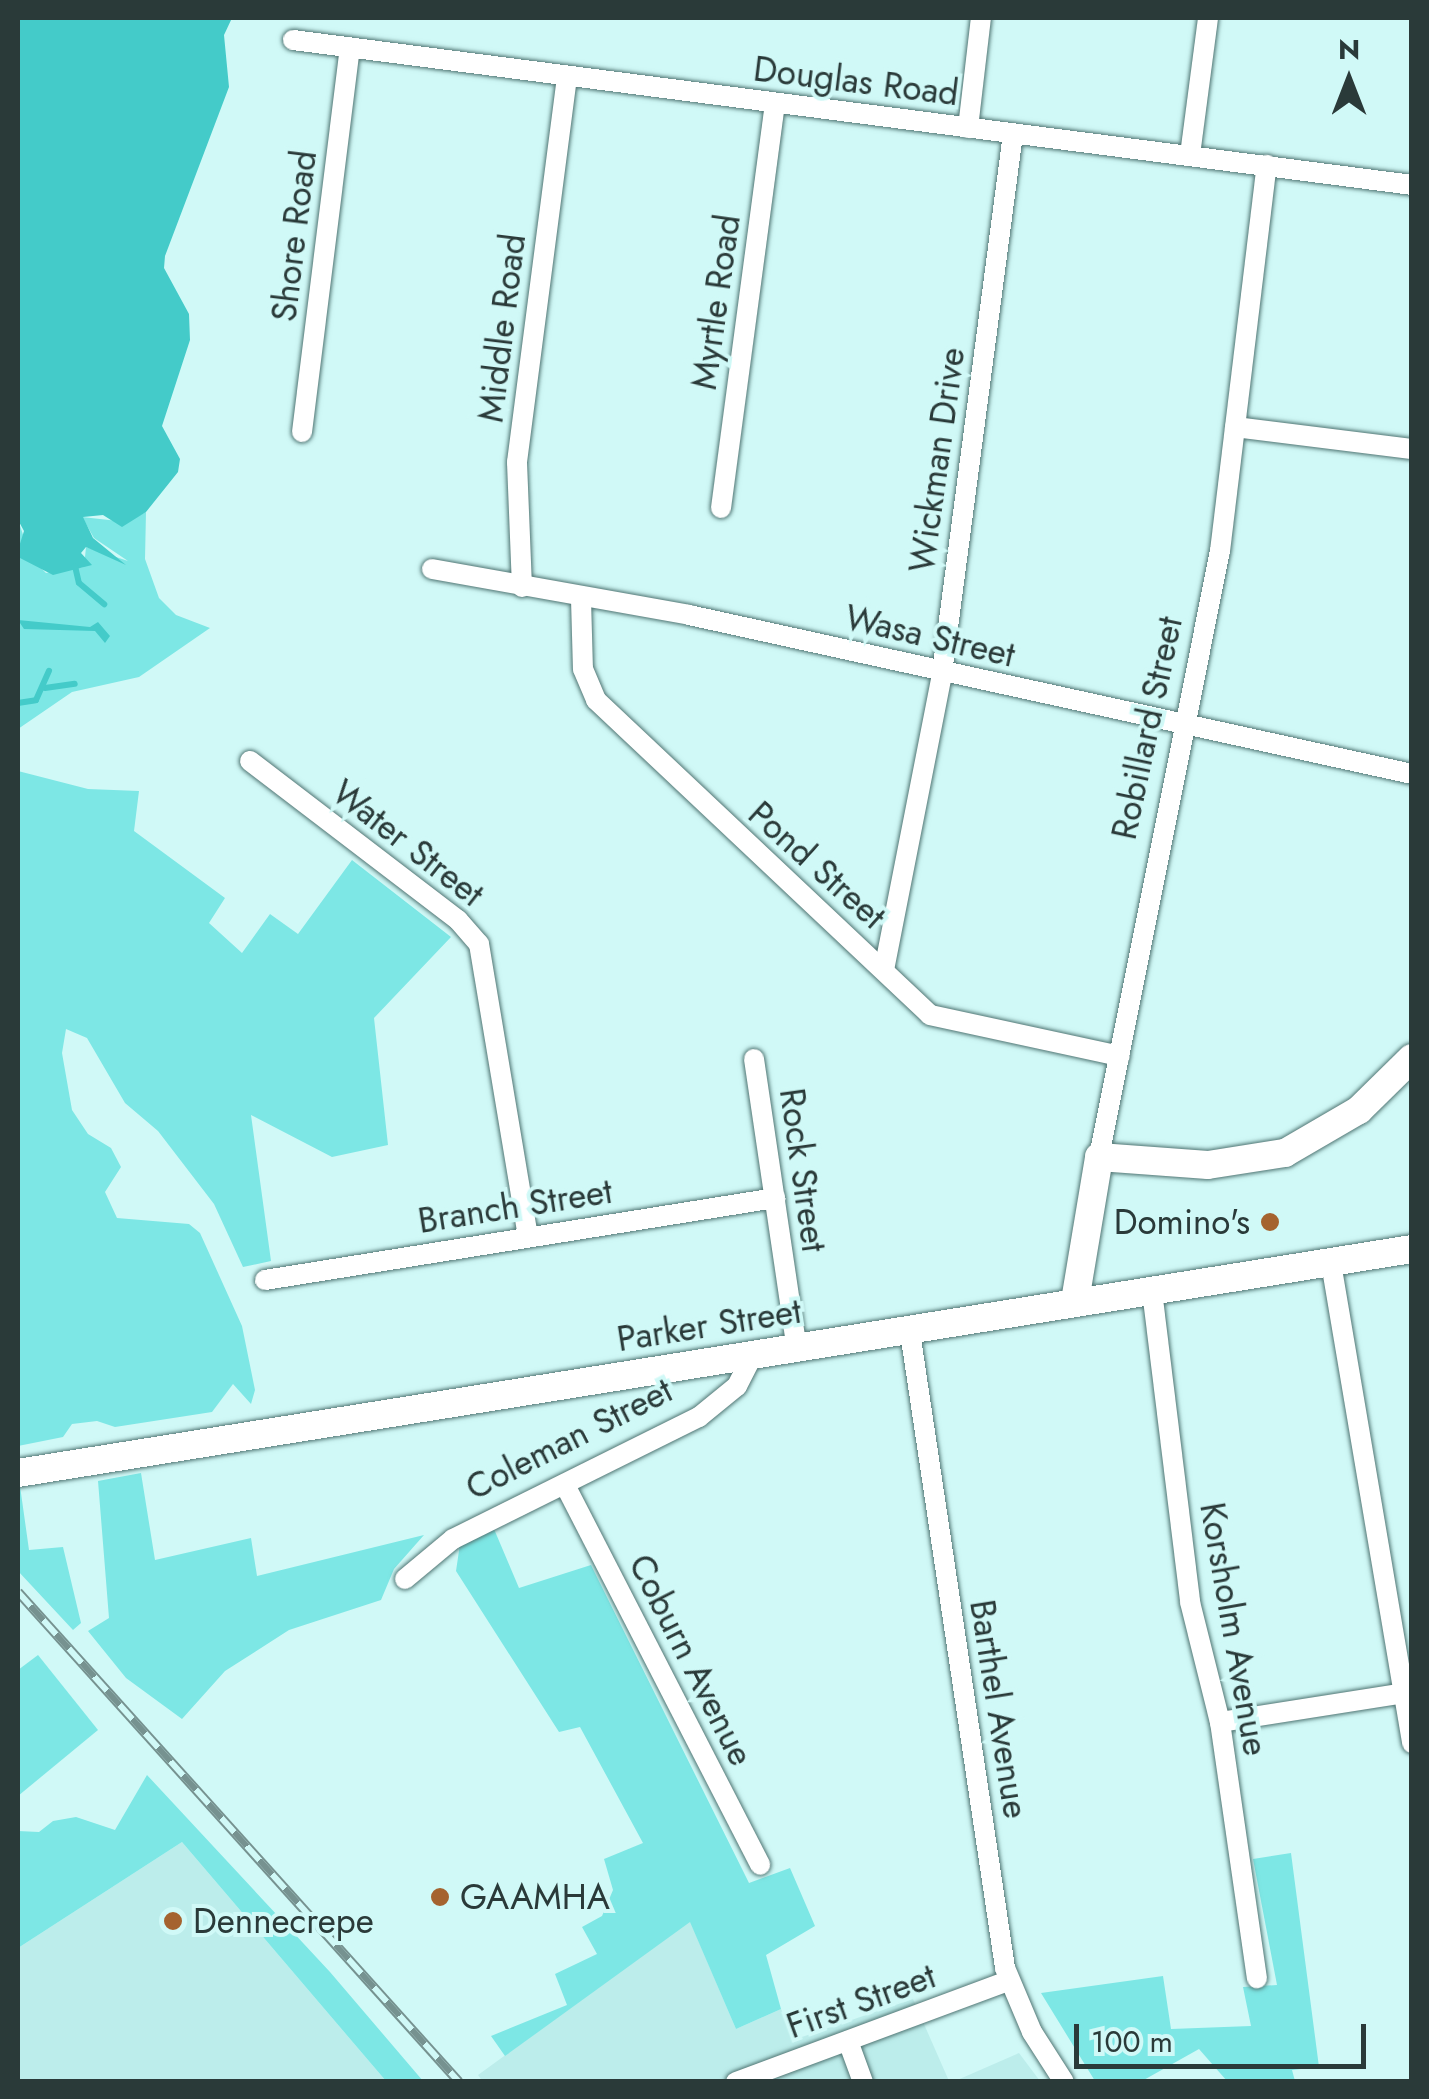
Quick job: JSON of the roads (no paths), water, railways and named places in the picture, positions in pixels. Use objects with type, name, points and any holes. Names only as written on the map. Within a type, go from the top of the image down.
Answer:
[{"type":"main road","points":[[1100,1158],[1208,1165],[1285,1154],[1336,1127],[1412,1058]]},
{"type":"main road","name":"Robillard Street","points":[[1076,1301],[1100,1158]]},
{"type":"main road","name":"Parker Street","points":[[18,1473],[1412,1250]]},
{"type":"street","points":[[968,128],[981,18]]},
{"type":"street","points":[[1190,155],[1208,18]]},
{"type":"street","name":"Douglas Road","points":[[292,40],[1412,184]]},
{"type":"street","name":"Shore Road","points":[[302,432],[350,49]]},
{"type":"street","name":"Middle Road","points":[[522,587],[516,472],[567,78]]},
{"type":"street","name":"Myrtle Road","points":[[721,508],[775,104]]},
{"type":"street","name":"Wickman Drive","points":[[884,970],[942,673],[1013,134]]},
{"type":"street","name":"Robillard Street","points":[[1100,1158],[1220,551],[1267,166]]},
{"type":"street","points":[[1236,427],[1412,450]]},
{"type":"street","name":"Wasa Street","points":[[432,569],[688,616],[1412,774]]},
{"type":"street","name":"Pond Street","points":[[581,598],[583,669],[598,702],[936,1019],[1120,1056]]},
{"type":"street","name":"Water Street","points":[[250,761],[458,920],[479,944],[528,1236]]},
{"type":"street","name":"Rock Street","points":[[754,1059],[797,1350]]},
{"type":"street","name":"Branch Street","points":[[265,1280],[775,1198]]},
{"type":"street","points":[[1331,1263],[1408,1693],[1412,1743]]},
{"type":"street","name":"Korsholm Avenue","points":[[1152,1291],[1190,1602],[1220,1722],[1257,1978]]},
{"type":"street","name":"Barthel Avenue","points":[[910,1332],[1008,1981],[1064,2082]]},
{"type":"street","name":"Coleman Street","points":[[406,1579],[453,1539],[699,1417],[737,1386],[752,1356]]},
{"type":"street","name":"Coburn Avenue","points":[[565,1485],[760,1866]]},
{"type":"street","points":[[1220,1722],[1408,1693]]},
{"type":"street","name":"First Street","points":[[736,2082],[1008,1981]]},
{"type":"street","points":[[848,2041],[863,2082]]},
{"type":"waterway","points":[[75,566],[79,583],[104,604]]},
{"type":"waterway","points":[[18,703],[36,700],[49,671]]},
{"type":"waterway","points":[[45,688],[75,684]]},
{"type":"railway","points":[[18,1592],[459,2082]]},
{"type":"place","name":"Domino's","points":[[1270,1222]]},
{"type":"place","name":"GAAMHA","points":[[440,1897]]},
{"type":"place","name":"Dennecrepe","points":[[173,1921]]}]
